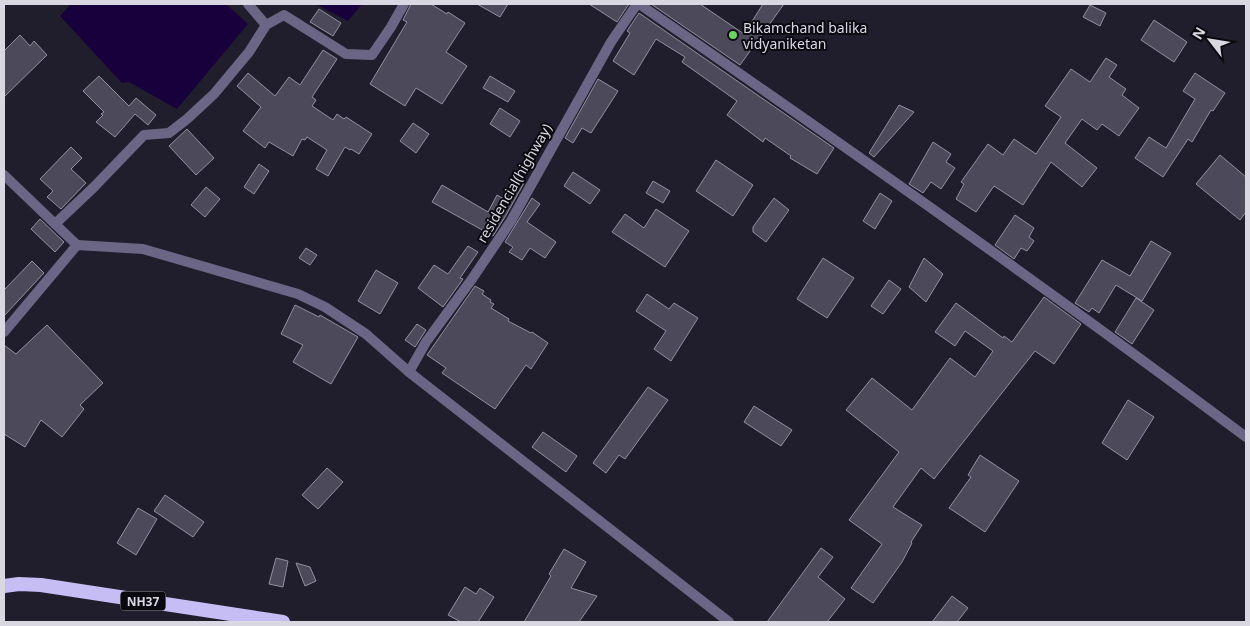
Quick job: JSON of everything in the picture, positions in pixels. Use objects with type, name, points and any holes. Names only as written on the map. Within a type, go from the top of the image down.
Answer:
[{"type":"highway","name":"NH37","points":[[4,586],[19,584],[41,585],[282,622]]},
{"type":"street","points":[[248,4],[266,25]]},
{"type":"street","points":[[54,224],[94,187],[144,135],[170,133],[214,94],[249,52],[266,25],[284,15],[346,54],[372,55],[404,4]]},
{"type":"street","points":[[638,4],[824,131],[1246,437]]},
{"type":"street","name":"residencial(highway)","points":[[410,372],[426,342],[511,221],[611,42],[638,4]]},
{"type":"street","points":[[4,175],[76,245],[143,249],[298,294],[325,307],[366,334],[410,372],[730,622]]},
{"type":"street","points":[[4,332],[76,245]]},
{"type":"shaded area","points":[[71,4],[226,4],[248,24],[177,109],[129,82],[122,83],[60,16]]},
{"type":"shaded area","points":[[316,4],[362,4],[348,21]]},
{"type":"building","points":[[411,4],[431,4],[465,23],[446,52],[467,66],[442,104],[416,88],[405,106],[370,84],[407,22],[403,20]]},
{"type":"building","points":[[477,4],[508,4],[500,17]]},
{"type":"building","points":[[589,4],[629,4],[617,22]]},
{"type":"building","name":"Bikamchand balika vidyaniketan","points":[[651,4],[700,4],[744,34],[763,4],[784,4],[740,65]]},
{"type":"building","points":[[1090,5],[1106,13],[1100,26],[1083,17]]},
{"type":"building","points":[[319,9],[341,23],[333,36],[310,22]]},
{"type":"building","points":[[639,13],[834,148],[817,174],[790,158],[791,156],[765,138],[763,142],[727,115],[737,101],[682,62],[685,57],[656,39],[634,75],[613,61],[630,33],[627,31]]},
{"type":"building","points":[[1154,20],[1187,42],[1174,62],[1141,40]]},
{"type":"building","points":[[20,35],[30,46],[34,41],[47,55],[4,97],[4,51]]},
{"type":"building","points":[[323,50],[337,59],[312,97],[316,100],[312,106],[333,120],[337,114],[344,119],[346,117],[372,134],[359,154],[345,147],[328,176],[316,169],[327,150],[307,137],[305,140],[302,139],[293,156],[269,142],[265,148],[243,131],[261,107],[237,86],[248,73],[275,96],[289,77],[300,85]]},
{"type":"building","points":[[1106,58],[1117,65],[1109,77],[1126,89],[1122,95],[1139,108],[1119,136],[1102,124],[1097,130],[1082,119],[1065,143],[1097,168],[1082,187],[1051,162],[1023,205],[994,186],[976,212],[956,199],[964,184],[961,182],[988,144],[1003,155],[1014,139],[1036,154],[1061,117],[1045,106],[1071,69],[1090,82]]},
{"type":"building","points":[[1195,73],[1225,93],[1213,111],[1211,110],[1192,142],[1188,139],[1163,177],[1135,158],[1149,137],[1166,148],[1195,99],[1183,91]]},
{"type":"building","points":[[99,76],[129,106],[136,98],[156,115],[148,125],[135,114],[115,137],[96,122],[104,112],[83,91]]},
{"type":"building","points":[[490,76],[515,91],[508,102],[483,88]]},
{"type":"building","points":[[598,79],[618,91],[591,133],[582,128],[573,143],[565,138]]},
{"type":"building","points":[[899,105],[914,112],[874,157],[869,153]]},
{"type":"building","points":[[500,108],[520,121],[510,137],[490,124]]},
{"type":"building","points":[[413,123],[429,134],[416,153],[400,141]]},
{"type":"building","points":[[187,129],[214,158],[196,175],[169,146]]},
{"type":"building","points":[[933,142],[951,154],[946,162],[955,168],[941,189],[931,182],[923,193],[909,184]]},
{"type":"building","points":[[71,147],[82,158],[71,169],[86,183],[61,209],[47,197],[53,191],[40,179]]},
{"type":"building","points":[[1220,155],[1246,177],[1246,212],[1240,220],[1196,184]]},
{"type":"building","points":[[716,160],[753,185],[733,216],[696,191]]},
{"type":"building","points":[[259,164],[269,171],[254,194],[244,187]]},
{"type":"building","points":[[573,172],[600,190],[590,204],[564,186]]},
{"type":"building","points":[[512,178],[524,183],[493,236],[432,202],[442,185],[488,212],[497,195],[504,199]]},
{"type":"building","points":[[653,181],[670,191],[663,203],[646,193]]},
{"type":"building","points":[[206,187],[220,199],[205,217],[191,205]]},
{"type":"building","points":[[880,193],[892,201],[875,229],[863,221]]},
{"type":"building","points":[[532,198],[540,204],[527,222],[556,242],[545,258],[530,248],[522,260],[509,252],[513,247],[505,242]]},
{"type":"building","points":[[774,198],[789,210],[766,242],[753,232],[753,227]]},
{"type":"building","points":[[656,209],[689,231],[665,267],[612,232],[625,214],[644,228]]},
{"type":"building","points":[[1015,215],[1034,228],[1029,237],[1034,241],[1027,251],[1021,248],[1014,259],[995,245]]},
{"type":"building","points":[[40,219],[64,242],[55,252],[31,229]]},
{"type":"building","points":[[1151,241],[1171,253],[1142,301],[1116,285],[1099,313],[1092,308],[1089,312],[1075,303],[1102,260],[1130,276]]},
{"type":"building","points":[[468,246],[478,252],[460,278],[463,279],[443,307],[418,288],[434,265],[448,274]]},
{"type":"building","points":[[306,248],[317,255],[310,265],[299,258]]},
{"type":"building","points":[[823,258],[854,278],[827,318],[797,299]]},
{"type":"building","points":[[924,258],[943,274],[926,302],[909,287]]},
{"type":"building","points":[[32,261],[44,273],[4,316],[4,290]]},
{"type":"building","points":[[376,270],[398,283],[380,314],[358,301]]},
{"type":"building","points":[[889,280],[901,289],[883,314],[871,306]]},
{"type":"building","points":[[475,286],[484,291],[482,294],[494,304],[491,308],[509,319],[508,321],[532,332],[548,343],[531,369],[526,365],[495,409],[442,373],[446,368],[427,355]]},
{"type":"building","points":[[647,294],[669,309],[674,303],[698,318],[671,361],[654,349],[666,331],[636,311]]},
{"type":"building","points":[[1044,297],[1081,324],[1054,364],[1035,351],[934,479],[921,468],[893,507],[922,525],[911,542],[902,562],[873,603],[851,588],[882,544],[849,520],[899,452],[846,410],[872,378],[912,410],[950,358],[975,377],[993,351],[965,331],[955,346],[935,332],[956,303],[1003,338],[1004,336],[1012,342]]},
{"type":"building","points":[[1136,298],[1154,310],[1132,344],[1115,332]]},
{"type":"building","points":[[295,305],[319,317],[320,315],[358,337],[331,384],[293,362],[303,345],[281,334]]},
{"type":"building","points":[[417,324],[426,330],[415,347],[405,340]]},
{"type":"building","points":[[47,325],[103,383],[80,405],[84,409],[62,437],[41,420],[25,447],[4,434],[4,345],[16,354]]},
{"type":"building","points":[[648,387],[668,400],[625,459],[619,455],[606,473],[593,463]]},
{"type":"building","points":[[1128,400],[1154,417],[1127,460],[1102,443]]},
{"type":"building","points":[[754,406],[792,430],[781,446],[744,422]]},
{"type":"building","points":[[543,432],[577,456],[566,472],[532,447]]},
{"type":"building","points":[[980,455],[1019,481],[985,532],[949,508],[971,477],[968,475]]},
{"type":"building","points":[[327,468],[343,482],[318,509],[302,495]]},
{"type":"building","points":[[165,495],[204,522],[193,537],[154,511]]},
{"type":"building","points":[[138,508],[157,519],[136,555],[117,543]]},
{"type":"building","points":[[821,548],[833,557],[818,577],[845,599],[827,622],[767,622]]},
{"type":"building","points":[[564,549],[586,562],[571,588],[597,596],[579,622],[524,622],[551,576],[549,574]]},
{"type":"building","points":[[276,558],[288,561],[283,587],[269,584]]},
{"type":"building","points":[[296,563],[310,567],[316,581],[305,586]]},
{"type":"building","points":[[465,587],[476,594],[480,588],[494,597],[478,622],[461,622],[448,615]]},
{"type":"building","points":[[952,596],[968,608],[957,622],[932,622]]},
{"type":"place","name":"Bikamchand balika vidyaniketan","points":[[733,35]]}]
